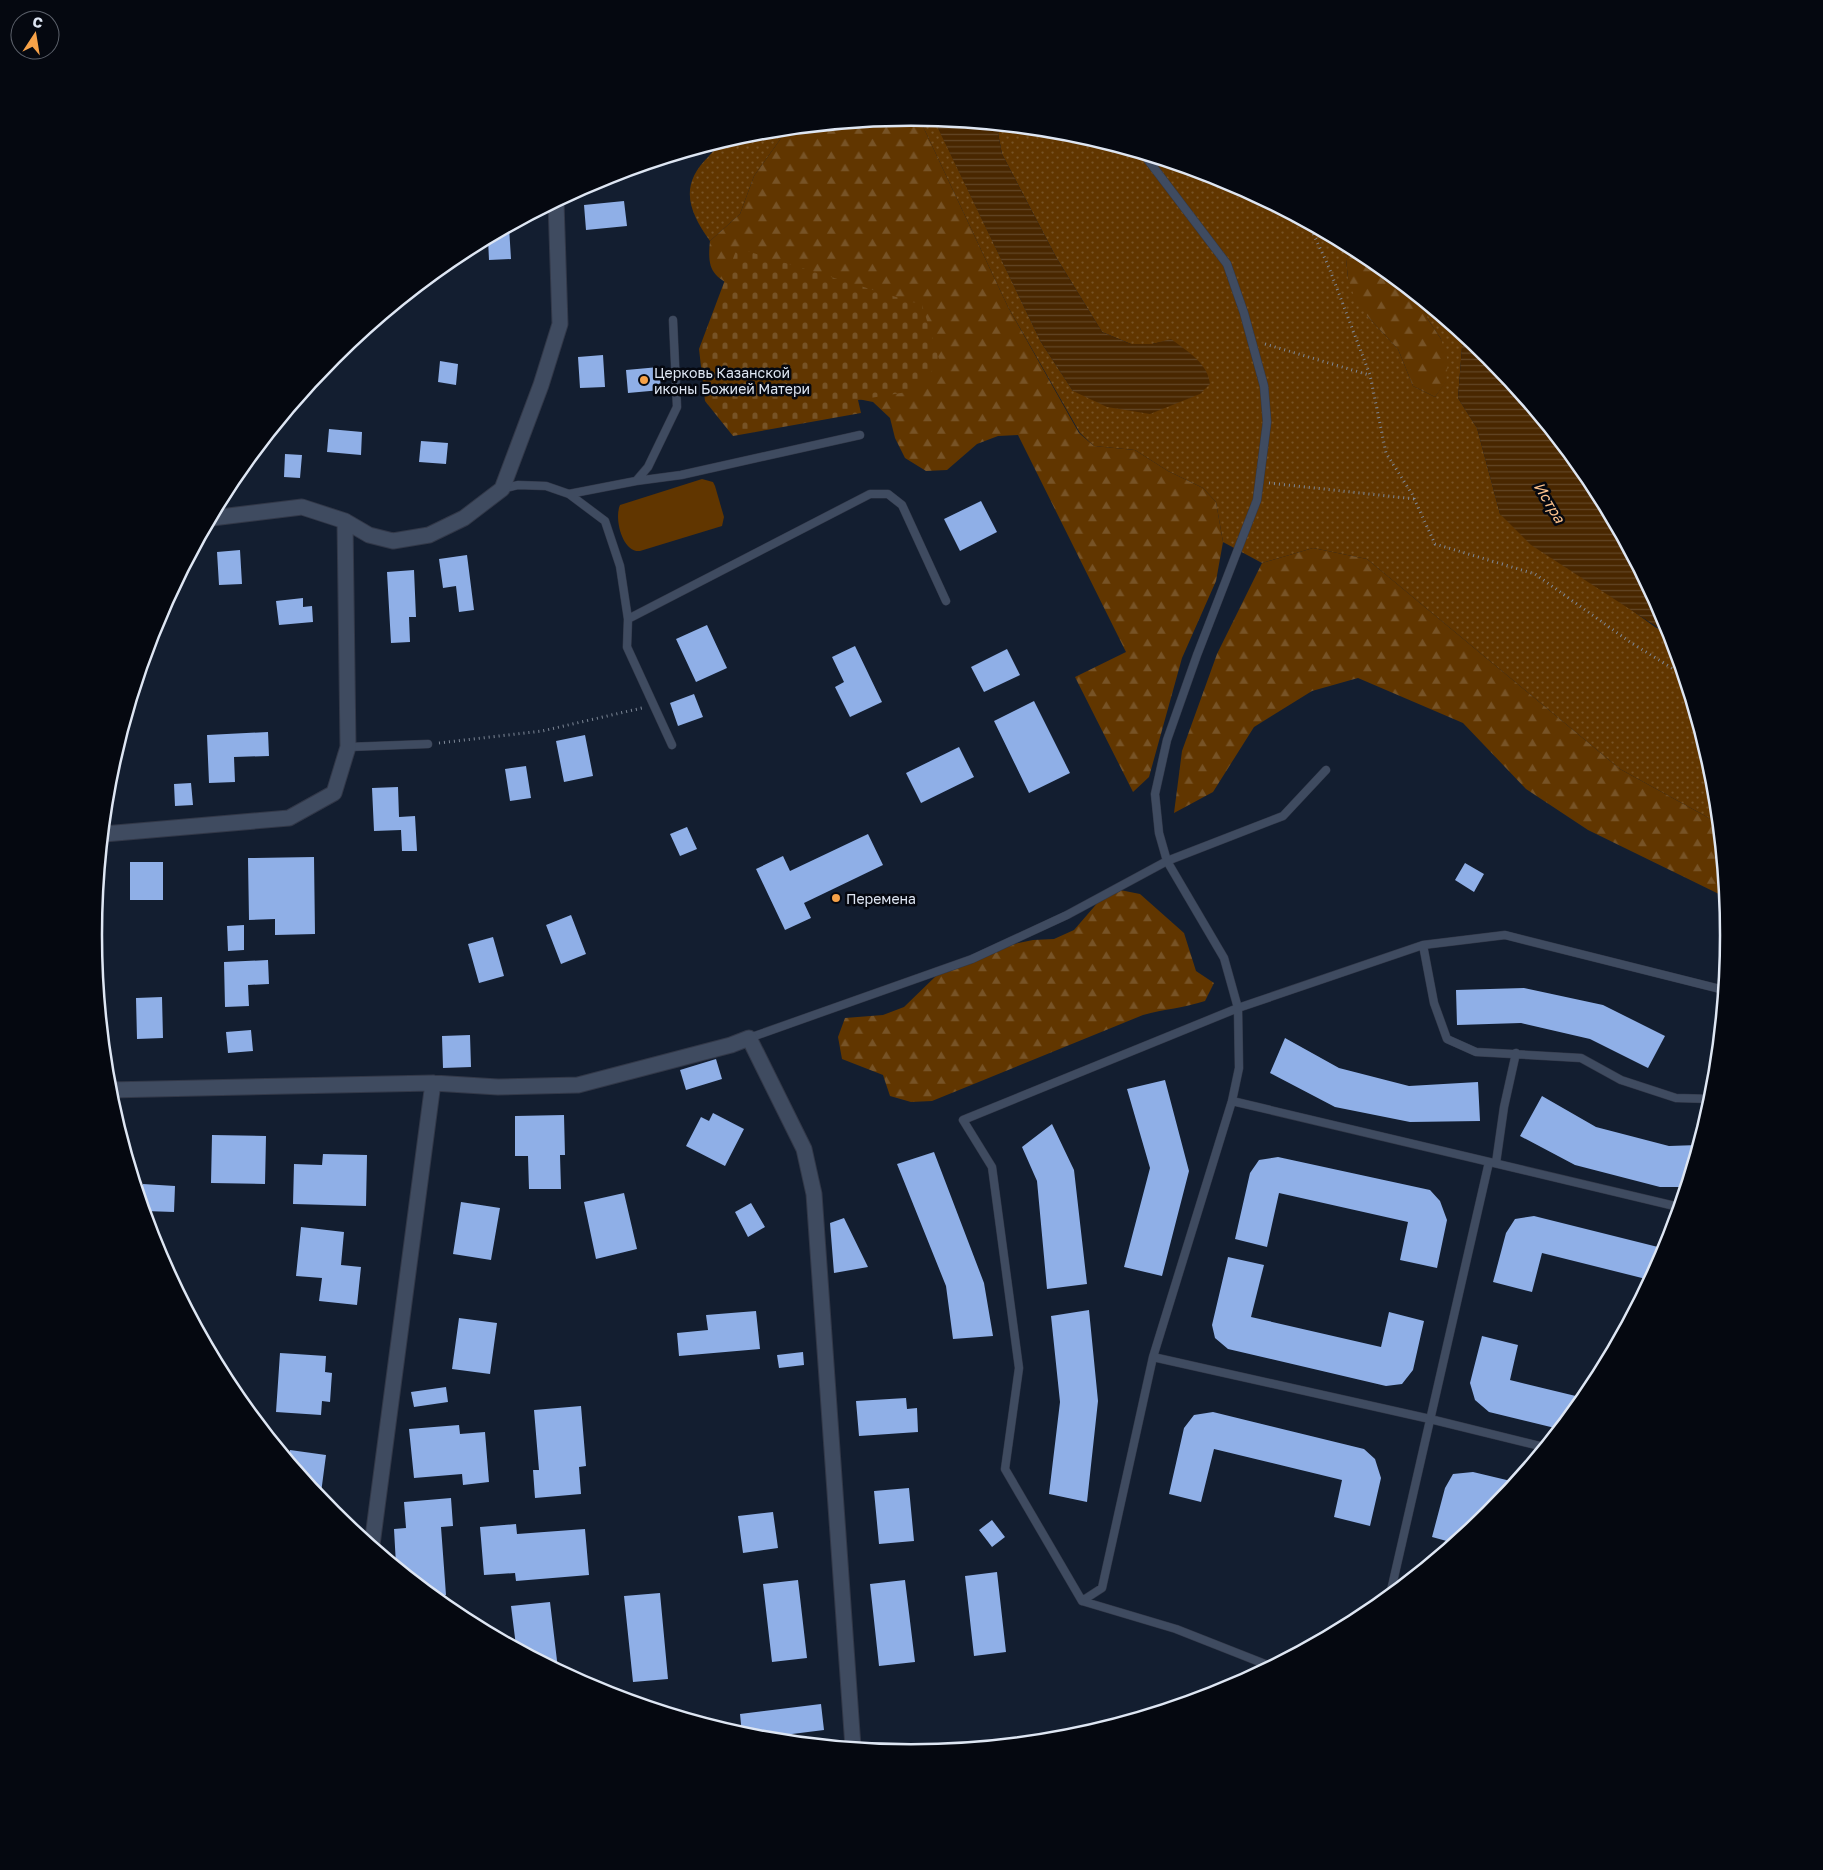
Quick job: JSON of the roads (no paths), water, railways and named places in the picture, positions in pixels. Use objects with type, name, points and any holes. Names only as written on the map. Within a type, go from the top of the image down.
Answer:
[{"type":"street","points":[[219,517],[302,507],[345,521],[369,535],[394,540],[429,535],[464,518],[502,489],[541,385],[560,324],[556,208]]},
{"type":"street","points":[[109,834],[288,818],[334,793],[348,747],[345,521]]},
{"type":"street","points":[[117,1090],[434,1083],[498,1087],[578,1084],[731,1045],[749,1038],[804,1149],[814,1194],[853,1741]]},
{"type":"street","points":[[373,1538],[434,1083]]},
{"type":"lane","points":[[1082,1601],[1102,1588],[1153,1358],[1232,1102],[1239,1068],[1238,1008],[1224,958],[1167,862],[1159,833],[1156,794],[1167,740],[1196,655],[1256,500],[1268,422],[1264,386],[1252,340],[1227,264],[1150,163]]},
{"type":"lane","points":[[636,481],[648,467],[678,407],[673,320]]},
{"type":"lane","points":[[569,494],[636,481],[681,475],[860,435]]},
{"type":"lane","points":[[502,489],[518,485],[546,486],[569,494],[605,520],[620,566],[628,619],[627,648],[672,745]]},
{"type":"lane","points":[[628,619],[870,494],[888,494],[902,505],[946,601]]},
{"type":"lane","points":[[348,747],[428,744]]},
{"type":"lane","points":[[749,1038],[972,958],[1068,915],[1167,862],[1283,816],[1326,770]]},
{"type":"lane","points":[[1263,1663],[1176,1629],[1082,1601],[1005,1469],[1019,1368],[992,1167],[963,1120],[1238,1008],[1423,945],[1505,935],[1719,989]]},
{"type":"lane","points":[[1423,945],[1434,1003],[1447,1039],[1476,1052],[1580,1058],[1621,1080],[1676,1098],[1704,1099]]},
{"type":"lane","points":[[1392,1586],[1492,1163],[1516,1053]]},
{"type":"lane","points":[[1232,1102],[1674,1206]]},
{"type":"lane","points":[[1153,1358],[1430,1419],[1538,1446]]},
{"type":"water","points":[[937,127],[1000,131],[998,133],[1002,154],[1056,257],[1102,332],[1131,344],[1152,344],[1171,339],[1196,358],[1205,370],[1210,384],[1200,394],[1150,414],[1107,407],[1073,391],[1041,342]]},
{"type":"water","name":"Истра","points":[[1462,343],[1484,363],[1520,402],[1584,486],[1612,530],[1637,577],[1661,629],[1531,545],[1500,514],[1477,428],[1458,398]]},
{"type":"place","name":"Церковь Казанской иконы Божией Матери","points":[[644,380]]},
{"type":"place","name":"Перемена","points":[[836,898]]}]
